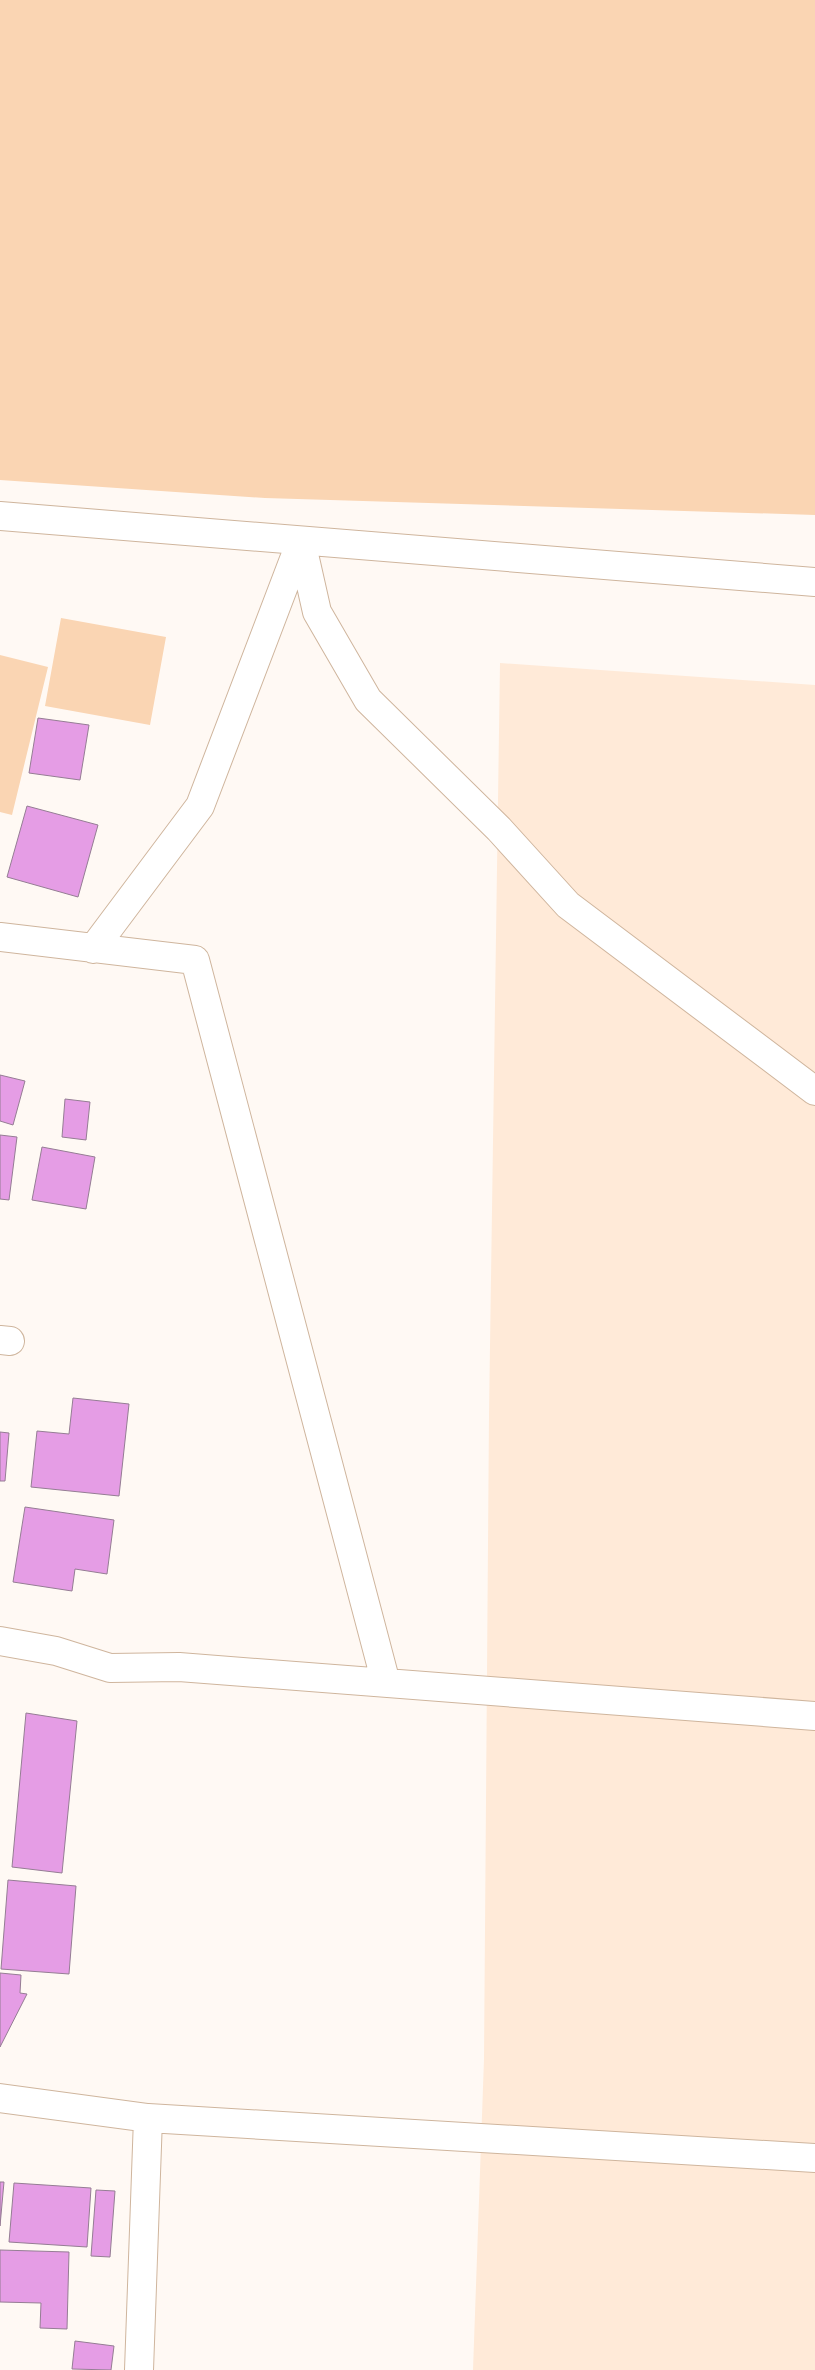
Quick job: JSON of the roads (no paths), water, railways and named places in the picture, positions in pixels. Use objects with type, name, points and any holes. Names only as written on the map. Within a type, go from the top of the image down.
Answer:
[{"type":"street","points":[[0,516],[815,582]]},
{"type":"street","points":[[93,949],[200,806],[301,541]]},
{"type":"street","points":[[301,541],[318,612],[368,700],[499,829],[568,905],[815,1091]]},
{"type":"street","points":[[0,937],[195,960],[386,1683]]},
{"type":"street","points":[[0,1641],[56,1651],[110,1668],[179,1667],[815,1716]]},
{"type":"street","points":[[0,2098],[148,2118],[815,2158]]},
{"type":"street","points":[[139,2370],[148,2118]]}]
